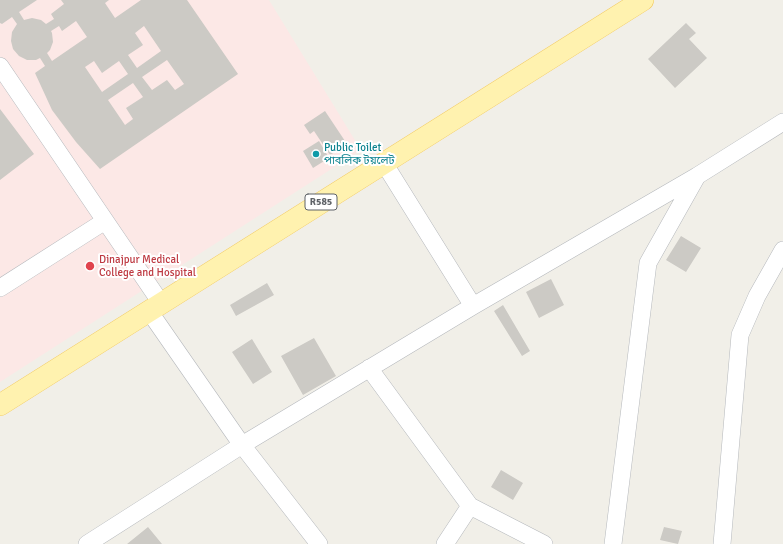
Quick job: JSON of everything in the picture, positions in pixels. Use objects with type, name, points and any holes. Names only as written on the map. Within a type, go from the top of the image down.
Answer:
[{"type":"main road","name":"R585","points":[[0,405],[643,0]]},
{"type":"street","points":[[0,66],[105,221],[155,307],[242,445],[320,544]]},
{"type":"street","points":[[87,544],[242,445],[473,306],[697,176],[783,122]]},
{"type":"street","points":[[384,163],[473,306]]},
{"type":"street","points":[[614,544],[648,263],[697,176]]},
{"type":"street","points":[[0,288],[105,221]]},
{"type":"street","points":[[722,544],[740,335],[757,296],[783,250]]},
{"type":"street","points":[[369,368],[470,506],[544,544]]},
{"type":"street","points":[[445,544],[470,506]]},
{"type":"shaded area","name":"Dinajpur Medical College and Hospital","points":[[0,0],[269,0],[361,150],[0,382]]},
{"type":"building","points":[[0,0],[37,0],[19,12],[24,20],[32,18],[41,20],[46,24],[54,19],[51,14],[64,4],[61,0],[109,0],[105,3],[115,18],[141,0],[187,0],[238,74],[100,169],[76,142],[52,110],[35,73],[45,66],[40,58],[36,60],[27,60],[19,56],[13,49],[11,41],[12,32],[17,24],[12,17],[2,24],[0,23]],"holes":[[[76,21],[87,37],[52,61],[47,53],[53,42],[51,31],[59,26],[62,31]],[[144,26],[161,51],[137,68],[128,55],[143,45],[135,33]],[[167,60],[184,84],[175,90],[167,80],[152,90],[142,77]],[[94,61],[102,73],[119,61],[128,74],[102,92],[85,67]],[[133,83],[143,97],[126,108],[133,119],[125,125],[108,100]]]},
{"type":"building","points":[[686,23],[696,33],[689,39],[707,58],[675,88],[648,59]]},
{"type":"building","points":[[0,109],[34,154],[0,180]]},
{"type":"building","points":[[325,111],[347,144],[330,155],[314,131],[310,134],[304,125]]},
{"type":"building","name":"Public Toilet পাবলিক টয়লেট","points":[[319,141],[329,158],[313,168],[303,151]]},
{"type":"building","points":[[681,236],[701,248],[686,272],[666,260]]},
{"type":"building","points":[[551,279],[564,305],[539,318],[526,292]]},
{"type":"building","points":[[267,283],[274,295],[236,316],[230,305]]},
{"type":"building","points":[[503,305],[530,351],[522,356],[494,311]]},
{"type":"building","points":[[314,338],[336,376],[303,395],[281,356]]},
{"type":"building","points":[[252,339],[272,372],[253,384],[232,352]]},
{"type":"building","points":[[501,470],[523,483],[513,500],[491,487]]},
{"type":"building","points":[[148,527],[162,544],[127,544]]},
{"type":"building","points":[[664,527],[682,531],[678,544],[660,540]]},
{"type":"place","name":"Public Toilet পাবলিক টয়লেট","points":[[316,154]]},
{"type":"place","name":"Dinajpur Medical College and Hospital","points":[[90,266]]}]
